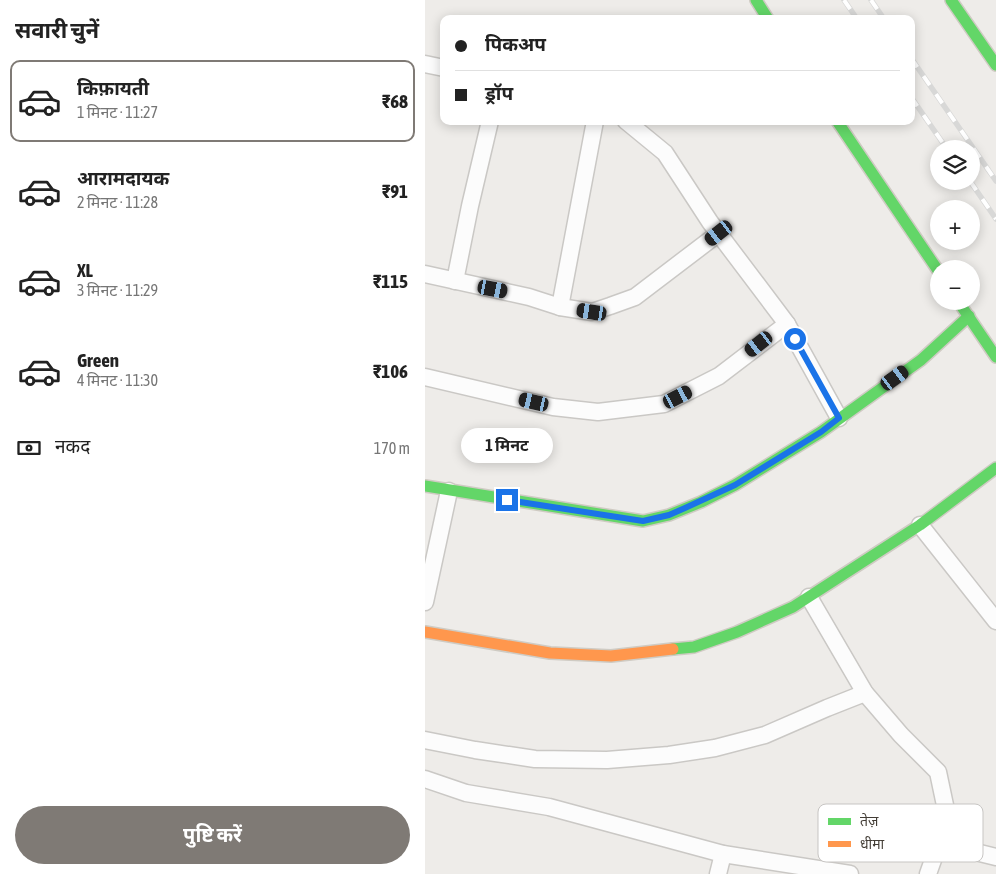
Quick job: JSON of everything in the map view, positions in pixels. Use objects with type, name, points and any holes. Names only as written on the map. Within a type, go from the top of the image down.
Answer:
[{"type":"street","points":[[756,0],[765,15]]},
{"type":"street","points":[[951,0],[996,64]]},
{"type":"street","points":[[425,64],[440,67]]},
{"type":"street","points":[[455,281],[470,206],[490,125]]},
{"type":"street","points":[[560,307],[594,125]]},
{"type":"street","points":[[631,125],[665,153],[710,222],[787,324],[839,418]]},
{"type":"street","points":[[840,125],[931,260]]},
{"type":"street","points":[[425,274],[529,296],[560,307],[592,312],[635,296],[719,233]]},
{"type":"street","points":[[965,310],[996,357]]},
{"type":"street","points":[[425,486],[643,521],[677,512],[735,485],[821,432],[921,360],[969,316]]},
{"type":"street","points":[[425,377],[553,407],[597,412],[665,404],[719,376],[787,324]]},
{"type":"street","points":[[425,632],[550,653],[611,656],[694,647],[737,632],[793,607],[920,525],[996,468]]},
{"type":"street","points":[[425,602],[449,491]]},
{"type":"street","points":[[920,525],[996,621]]},
{"type":"street","points":[[809,597],[865,693],[901,735],[937,772],[945,804]]},
{"type":"street","points":[[425,740],[535,759],[607,760],[669,754],[715,748],[765,735],[865,693]]},
{"type":"street","points":[[425,779],[466,793],[549,806],[723,854],[825,872],[849,874]]},
{"type":"street","points":[[718,874],[723,854]]},
{"type":"street","points":[[983,854],[996,857]]},
{"type":"street","points":[[928,874],[932,862]]},
{"type":"railway","points":[[844,0],[854,15]]},
{"type":"railway","points":[[871,0],[881,15]]},
{"type":"railway","points":[[915,64],[996,181]]},
{"type":"railway","points":[[915,103],[941,140]]},
{"type":"railway","points":[[976,190],[996,219]]},
{"type":"traffic: fast","points":[[756,0],[765,15]]},
{"type":"traffic: fast","points":[[951,0],[996,65]]},
{"type":"traffic: fast","points":[[840,125],[931,260]]},
{"type":"traffic: fast","points":[[964,310],[996,357]]},
{"type":"traffic: fast","points":[[425,486],[643,521],[669,515],[735,485],[821,432],[921,360],[969,316]]},
{"type":"traffic: fast","points":[[673,649],[694,647],[737,632],[793,607],[920,525],[996,468]]},
{"type":"traffic: slow","points":[[425,632],[550,653],[611,656],[673,649]]},
{"type":"route","points":[[507,500],[643,521],[669,515],[735,485],[821,432],[839,418],[795,339]]}]
